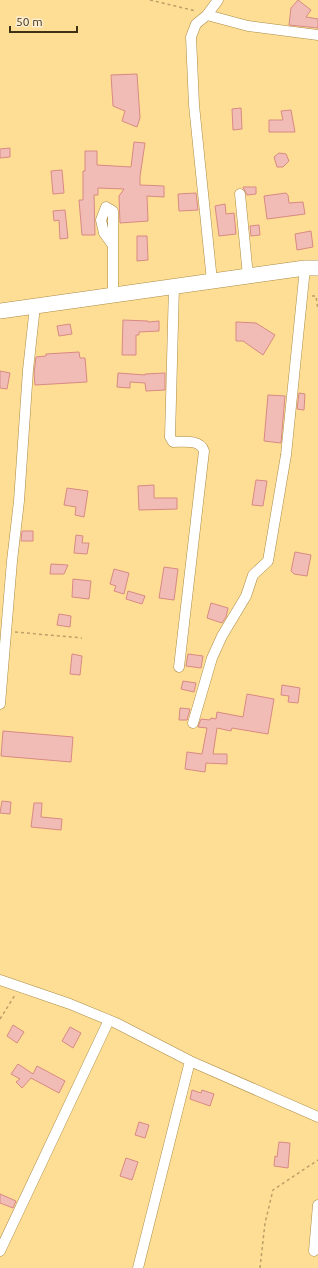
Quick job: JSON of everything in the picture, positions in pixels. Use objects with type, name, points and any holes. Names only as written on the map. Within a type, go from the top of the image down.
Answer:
[{"type":"main road","points":[[0,311],[312,268]]},
{"type":"street","points":[[212,281],[194,105],[191,37],[196,24],[208,14],[218,0]]},
{"type":"street","points":[[208,14],[248,26],[318,35]]},
{"type":"street","points":[[240,194],[248,276]]},
{"type":"street","points":[[112,244],[113,295]]},
{"type":"street","points":[[193,723],[212,658],[222,636],[246,596],[253,575],[268,561],[286,455],[303,295],[312,268]]},
{"type":"street","points":[[174,286],[170,437],[173,442],[198,443],[202,446],[204,451],[179,667]]},
{"type":"street","points":[[0,704],[19,494],[28,370],[35,306]]},
{"type":"street","points":[[0,980],[70,1004],[109,1020],[190,1061],[318,1117]]},
{"type":"street","points":[[0,1251],[109,1020]]},
{"type":"street","points":[[138,1268],[190,1061]]},
{"type":"street","points":[[314,1250],[318,1205]]},
{"type":"path","points":[[150,0],[208,14]]},
{"type":"path","points":[[303,295],[316,296],[318,310]]},
{"type":"path","points":[[7,632],[82,638]]},
{"type":"path","points":[[0,1019],[21,987]]},
{"type":"path","points":[[260,1268],[265,1223],[273,1190],[318,1160]]},
{"type":"building","points":[[298,0],[311,10],[306,17],[318,19],[318,28],[289,25],[291,8]]},
{"type":"building","points":[[137,74],[140,118],[137,127],[122,121],[125,111],[113,106],[111,75]]},
{"type":"building","points":[[241,108],[242,129],[233,130],[232,109]]},
{"type":"building","points":[[291,110],[295,132],[269,132],[269,120],[283,120],[281,111]]},
{"type":"building","points":[[134,142],[145,143],[140,185],[164,186],[164,197],[147,196],[148,221],[120,223],[119,196],[124,189],[98,188],[98,195],[94,195],[95,235],[82,235],[79,200],[83,200],[85,151],[97,151],[97,165],[131,167]]},
{"type":"building","points":[[10,148],[10,157],[0,158],[0,149]]},
{"type":"building","points":[[279,153],[286,154],[289,161],[283,167],[277,167],[274,157]]},
{"type":"building","points":[[62,170],[64,193],[53,194],[51,171]]},
{"type":"building","points":[[243,187],[256,187],[256,194],[247,195]]},
{"type":"building","points":[[196,193],[198,210],[179,211],[178,194]]},
{"type":"building","points":[[286,193],[288,195],[289,203],[303,202],[305,214],[267,219],[264,196]]},
{"type":"building","points":[[225,204],[226,214],[234,213],[236,234],[219,236],[215,206]]},
{"type":"building","points":[[65,210],[68,238],[60,239],[59,220],[54,221],[53,211]]},
{"type":"building","points":[[259,225],[260,235],[251,236],[250,226]]},
{"type":"building","points":[[311,231],[313,247],[297,250],[295,234]]},
{"type":"building","points":[[137,236],[147,236],[148,260],[137,261]]},
{"type":"building","points":[[123,320],[148,322],[159,321],[159,331],[139,332],[139,335],[136,335],[136,355],[122,355]]},
{"type":"building","points":[[236,322],[256,323],[275,335],[263,355],[243,341],[236,341]]},
{"type":"building","points":[[70,324],[72,334],[59,336],[57,326]]},
{"type":"building","points":[[79,352],[80,358],[85,358],[87,382],[35,385],[34,373],[36,357],[46,356],[46,354]]},
{"type":"building","points":[[0,371],[10,373],[7,389],[0,388]]},
{"type":"building","points":[[118,373],[145,375],[165,373],[165,390],[146,391],[145,383],[130,382],[130,388],[117,387]]},
{"type":"building","points":[[299,393],[305,394],[304,410],[297,409]]},
{"type":"building","points":[[268,395],[285,396],[281,443],[264,441]]},
{"type":"building","points":[[256,480],[267,481],[263,506],[252,505]]},
{"type":"building","points":[[154,485],[154,498],[177,498],[177,509],[139,510],[138,486]]},
{"type":"building","points":[[67,488],[88,491],[84,517],[75,515],[76,507],[64,505]]},
{"type":"building","points":[[22,531],[33,531],[33,541],[21,541]]},
{"type":"building","points":[[76,535],[83,536],[82,543],[89,543],[87,554],[74,553]]},
{"type":"building","points":[[295,552],[311,555],[307,576],[294,574],[291,571]]},
{"type":"building","points":[[51,564],[68,565],[64,574],[50,574]]},
{"type":"building","points":[[164,567],[178,569],[174,600],[159,598]]},
{"type":"building","points":[[114,569],[129,573],[124,594],[114,591],[116,586],[110,584]]},
{"type":"building","points":[[73,579],[91,581],[89,599],[72,597]]},
{"type":"building","points":[[128,591],[145,596],[142,604],[126,599]]},
{"type":"building","points":[[211,603],[228,608],[226,617],[222,623],[207,618]]},
{"type":"building","points":[[59,614],[71,616],[70,627],[57,625]]},
{"type":"building","points":[[72,654],[82,656],[80,675],[70,674]]},
{"type":"building","points":[[188,654],[203,656],[201,668],[186,666]]},
{"type":"building","points":[[183,681],[196,683],[194,692],[181,689]]},
{"type":"building","points":[[282,685],[300,688],[298,703],[288,702],[289,696],[281,695]]},
{"type":"building","points":[[247,694],[274,699],[268,734],[232,728],[231,731],[217,728],[213,754],[227,754],[227,764],[206,763],[205,772],[185,769],[187,752],[202,754],[207,728],[198,727],[201,719],[216,719],[217,712],[243,717]]},
{"type":"building","points":[[180,708],[190,709],[187,720],[179,720]]},
{"type":"building","points":[[3,731],[73,737],[71,762],[1,756]]},
{"type":"building","points":[[2,801],[11,802],[10,814],[0,813]]},
{"type":"building","points":[[34,803],[42,803],[41,817],[62,819],[61,830],[31,827]]},
{"type":"building","points":[[13,1025],[24,1032],[17,1043],[7,1036]]},
{"type":"building","points":[[70,1027],[81,1033],[73,1048],[62,1041]]},
{"type":"building","points":[[18,1064],[33,1074],[37,1066],[65,1081],[59,1093],[31,1078],[22,1088],[16,1082],[20,1079],[11,1074]]},
{"type":"building","points":[[192,1090],[201,1093],[202,1090],[214,1094],[210,1106],[190,1099]]},
{"type":"building","points":[[139,1122],[149,1125],[145,1138],[135,1135]]},
{"type":"building","points":[[279,1142],[290,1143],[288,1168],[274,1166]]},
{"type":"building","points":[[126,1158],[138,1162],[132,1180],[120,1176]]},
{"type":"building","points":[[0,1194],[16,1201],[13,1208],[0,1203]]}]
